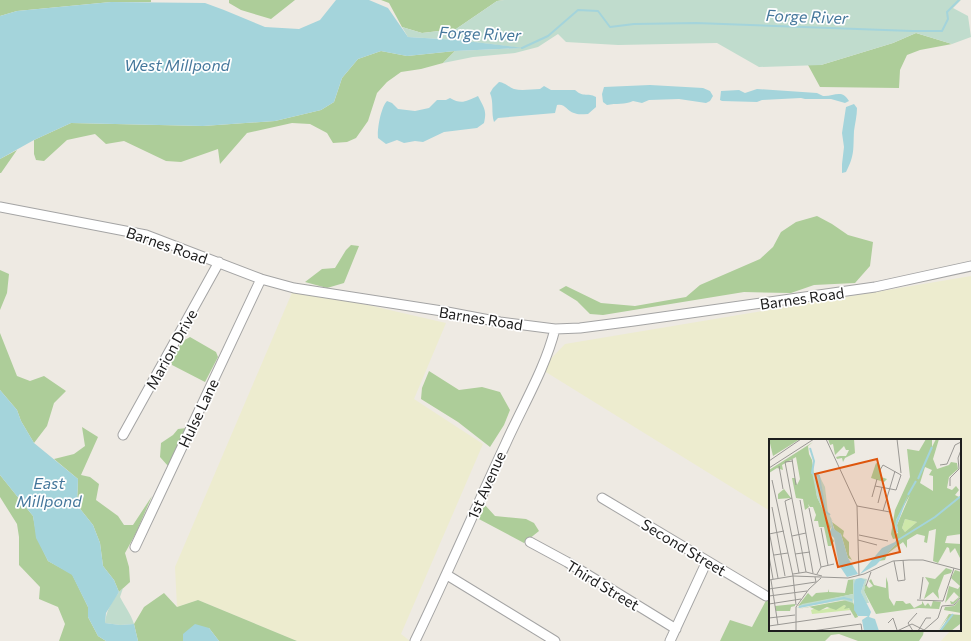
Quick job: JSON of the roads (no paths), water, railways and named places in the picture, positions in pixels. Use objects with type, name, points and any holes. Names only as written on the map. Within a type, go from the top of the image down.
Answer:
[{"type":"street","name":"Barnes Road","points":[[0,207],[146,235],[219,262],[261,280],[294,288],[442,311],[500,322],[555,329],[580,328],[868,289],[971,266]]},
{"type":"street","name":"Marion Drive","points":[[123,436],[219,262]]},
{"type":"street","name":"Hulse Lane","points":[[135,547],[261,280]]},
{"type":"street","name":"1st Avenue","points":[[415,641],[447,576],[506,443],[541,369],[555,329]]},
{"type":"street","name":"Second Street","points":[[602,498],[766,596]]},
{"type":"street","name":"Third Street","points":[[530,542],[567,562],[676,629]]},
{"type":"street","points":[[670,641],[707,561]]},
{"type":"street","points":[[447,576],[555,641]]},
{"type":"water","name":"West Millpond","points":[[336,0],[369,0],[388,8],[408,37],[458,40],[524,48],[455,51],[407,56],[381,51],[358,59],[342,78],[334,102],[321,110],[275,121],[203,126],[71,123],[34,140],[0,159],[0,16],[17,11],[111,2],[205,3],[265,27],[299,29],[320,20]]},
{"type":"water","points":[[499,82],[517,90],[540,89],[544,86],[551,90],[575,90],[581,94],[596,97],[596,107],[588,114],[576,114],[562,105],[557,105],[555,113],[498,118],[494,122],[490,93]]},
{"type":"water","points":[[650,85],[703,88],[710,91],[713,96],[710,101],[706,103],[679,99],[649,100],[642,103],[633,101],[607,105],[603,102],[602,94],[604,87]]},
{"type":"water","points":[[757,89],[817,93],[823,96],[840,94],[846,97],[849,101],[845,103],[831,99],[801,98],[762,100],[757,102],[720,100],[721,91],[739,90],[745,93]]},
{"type":"water","points":[[478,96],[485,115],[484,123],[477,128],[444,132],[423,142],[415,141],[404,143],[397,140],[386,144],[378,138],[380,118],[387,101],[392,103],[398,109],[415,111],[429,108],[437,100],[446,100],[450,98],[464,102]]},
{"type":"water","points":[[854,104],[857,108],[853,152],[846,172],[842,173],[844,147],[842,133],[846,107]]},
{"type":"water","name":"East Millpond","points":[[0,390],[17,410],[21,421],[34,443],[78,479],[77,505],[93,525],[100,543],[103,566],[114,580],[119,592],[106,613],[105,623],[120,625],[134,624],[138,641],[106,641],[98,636],[88,617],[88,607],[72,575],[48,561],[36,538],[33,516],[0,475]]},
{"type":"water","points":[[195,624],[209,628],[219,641],[183,641],[183,634]]},
{"type":"waterway","name":"Forge River","points":[[522,48],[548,36],[578,10],[598,11],[610,27],[634,24],[696,23],[942,31],[948,19],[947,12],[959,0]]}]
